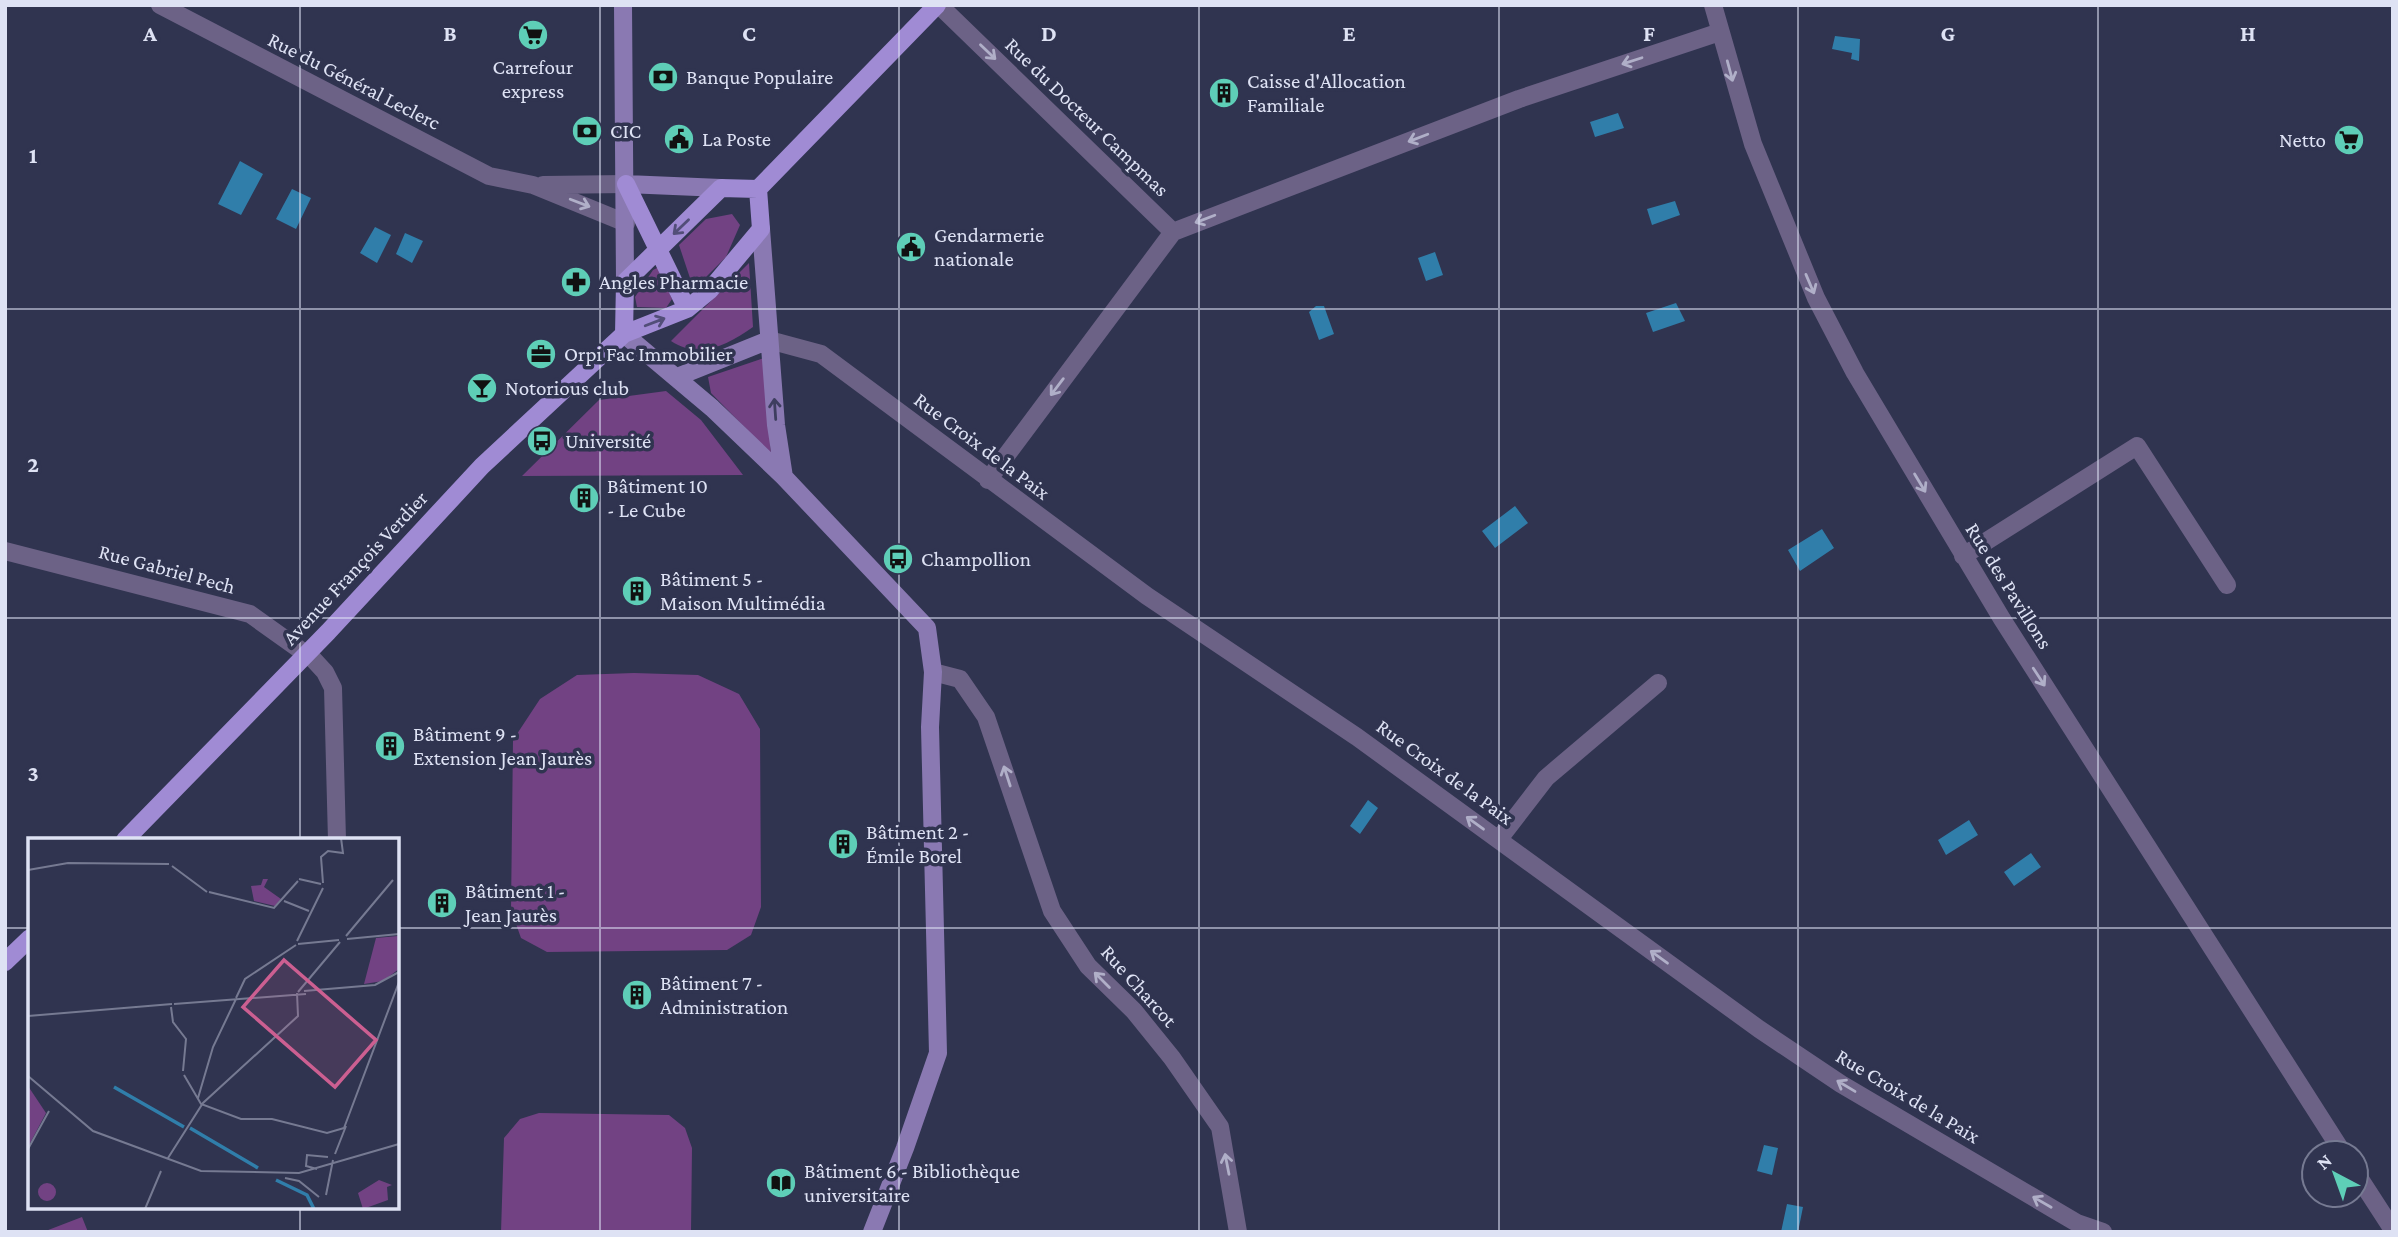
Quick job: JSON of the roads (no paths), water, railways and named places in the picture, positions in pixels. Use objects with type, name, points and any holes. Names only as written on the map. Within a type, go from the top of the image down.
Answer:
[{"type":"main road","points":[[623,5],[626,184],[624,334]]},
{"type":"main road","points":[[626,184],[758,189],[938,5]]},
{"type":"main road","points":[[626,184],[687,309]]},
{"type":"main road","points":[[625,282],[721,188]]},
{"type":"main road","points":[[758,189],[776,425],[784,477]]},
{"type":"main road","points":[[624,334],[687,309],[710,290],[761,229]]},
{"type":"main road","points":[[624,334],[677,377],[784,477],[928,628],[933,672],[930,727],[938,1053],[872,1232]]},
{"type":"main road","name":"Avenue François Verdier","points":[[127,838],[305,655],[482,466],[624,334]]},
{"type":"main road","points":[[677,377],[769,340]]},
{"type":"main road","points":[[5,962],[28,940]]},
{"type":"street","name":"Rue du Général Leclerc","points":[[160,5],[489,176],[533,185]]},
{"type":"street","name":"Rue du Docteur Campmas","points":[[938,5],[1173,232]]},
{"type":"street","name":"Rue des Pavillons","points":[[1713,5],[1753,144],[1816,298],[1855,373],[1964,556],[2334,1139]]},
{"type":"street","points":[[988,480],[1173,232],[1519,99],[1720,32]]},
{"type":"street","points":[[533,185],[626,184]]},
{"type":"street","points":[[533,185],[626,223]]},
{"type":"street","name":"Rue Croix de la Paix","points":[[769,340],[821,354],[1147,596],[1357,737],[1759,1029],[2065,1224],[2103,1232]]},
{"type":"street","points":[[1964,556],[2137,446],[2227,585]]},
{"type":"street","name":"Rue Gabriel Pech","points":[[5,551],[250,614],[326,672],[333,688],[337,838]]},
{"type":"street","name":"Rue Charcot","points":[[933,672],[960,679],[986,717],[1052,911],[1088,966],[1133,1012],[1172,1058],[1220,1127],[1238,1232]]},
{"type":"street","points":[[1499,839],[1546,778],[1658,683]]},
{"type":"street","points":[[2370,1195],[2393,1230]]},
{"type":"water","points":[[1835,36],[1860,39],[1859,61],[1851,59],[1852,53],[1832,49]]},
{"type":"water","points":[[1618,113],[1624,128],[1595,137],[1590,122]]},
{"type":"water","points":[[240,161],[263,174],[241,215],[218,204]]},
{"type":"water","points":[[292,189],[311,198],[296,229],[276,219]]},
{"type":"water","points":[[1675,201],[1680,215],[1652,225],[1647,209]]},
{"type":"water","points":[[375,227],[391,235],[377,263],[360,253]]},
{"type":"water","points":[[405,233],[423,241],[412,263],[396,254]]},
{"type":"water","points":[[1435,252],[1443,275],[1426,281],[1418,258]]},
{"type":"water","points":[[1676,303],[1685,321],[1653,332],[1646,313]]},
{"type":"water","points":[[1316,306],[1324,306],[1334,334],[1319,340],[1309,312]]},
{"type":"water","points":[[1515,506],[1528,523],[1495,548],[1482,531]]},
{"type":"water","points":[[1822,529],[1834,548],[1800,571],[1788,550]]},
{"type":"water","points":[[1368,800],[1378,808],[1360,834],[1350,826]]},
{"type":"water","points":[[1969,820],[1978,835],[1946,855],[1938,840]]},
{"type":"water","points":[[2031,853],[2041,867],[2014,886],[2004,872]]},
{"type":"water","points":[[1764,1145],[1778,1148],[1772,1175],[1757,1171]]},
{"type":"water","points":[[1787,1204],[1803,1207],[1798,1232],[1781,1232]]},
{"type":"place","name":"Carrefour express","points":[[533,35]]},
{"type":"place","name":"Banque Populaire","points":[[663,77]]},
{"type":"place","name":"Caisse d'Allocation Familiale","points":[[1224,93]]},
{"type":"place","name":"CIC","points":[[587,131]]},
{"type":"place","name":"La Poste","points":[[679,139]]},
{"type":"place","name":"Netto","points":[[2349,140]]},
{"type":"place","name":"Gendarmerie nationale","points":[[911,247]]},
{"type":"place","name":"Angles Pharmacie","points":[[576,282]]},
{"type":"place","name":"Orpi Fac Immobilier","points":[[541,354]]},
{"type":"place","name":"Notorious club","points":[[482,388]]},
{"type":"place","name":"Université","points":[[542,441]]},
{"type":"place","name":"Bâtiment 10 - Le Cube","points":[[584,498]]},
{"type":"place","name":"Champollion","points":[[898,559]]},
{"type":"place","name":"Bâtiment 5 - Maison Multimédia","points":[[637,591]]},
{"type":"place","name":"Bâtiment 9 - Extension Jean Jaurès","points":[[390,746]]},
{"type":"place","name":"Bâtiment 2 - Émile Borel","points":[[843,844]]},
{"type":"place","name":"Bâtiment 1 - Jean Jaurès","points":[[442,903]]},
{"type":"place","name":"Bâtiment 7 - Administration","points":[[637,995]]},
{"type":"place","name":"Bâtiment 6 - Bibliothèque universitaire","points":[[781,1183]]}]
